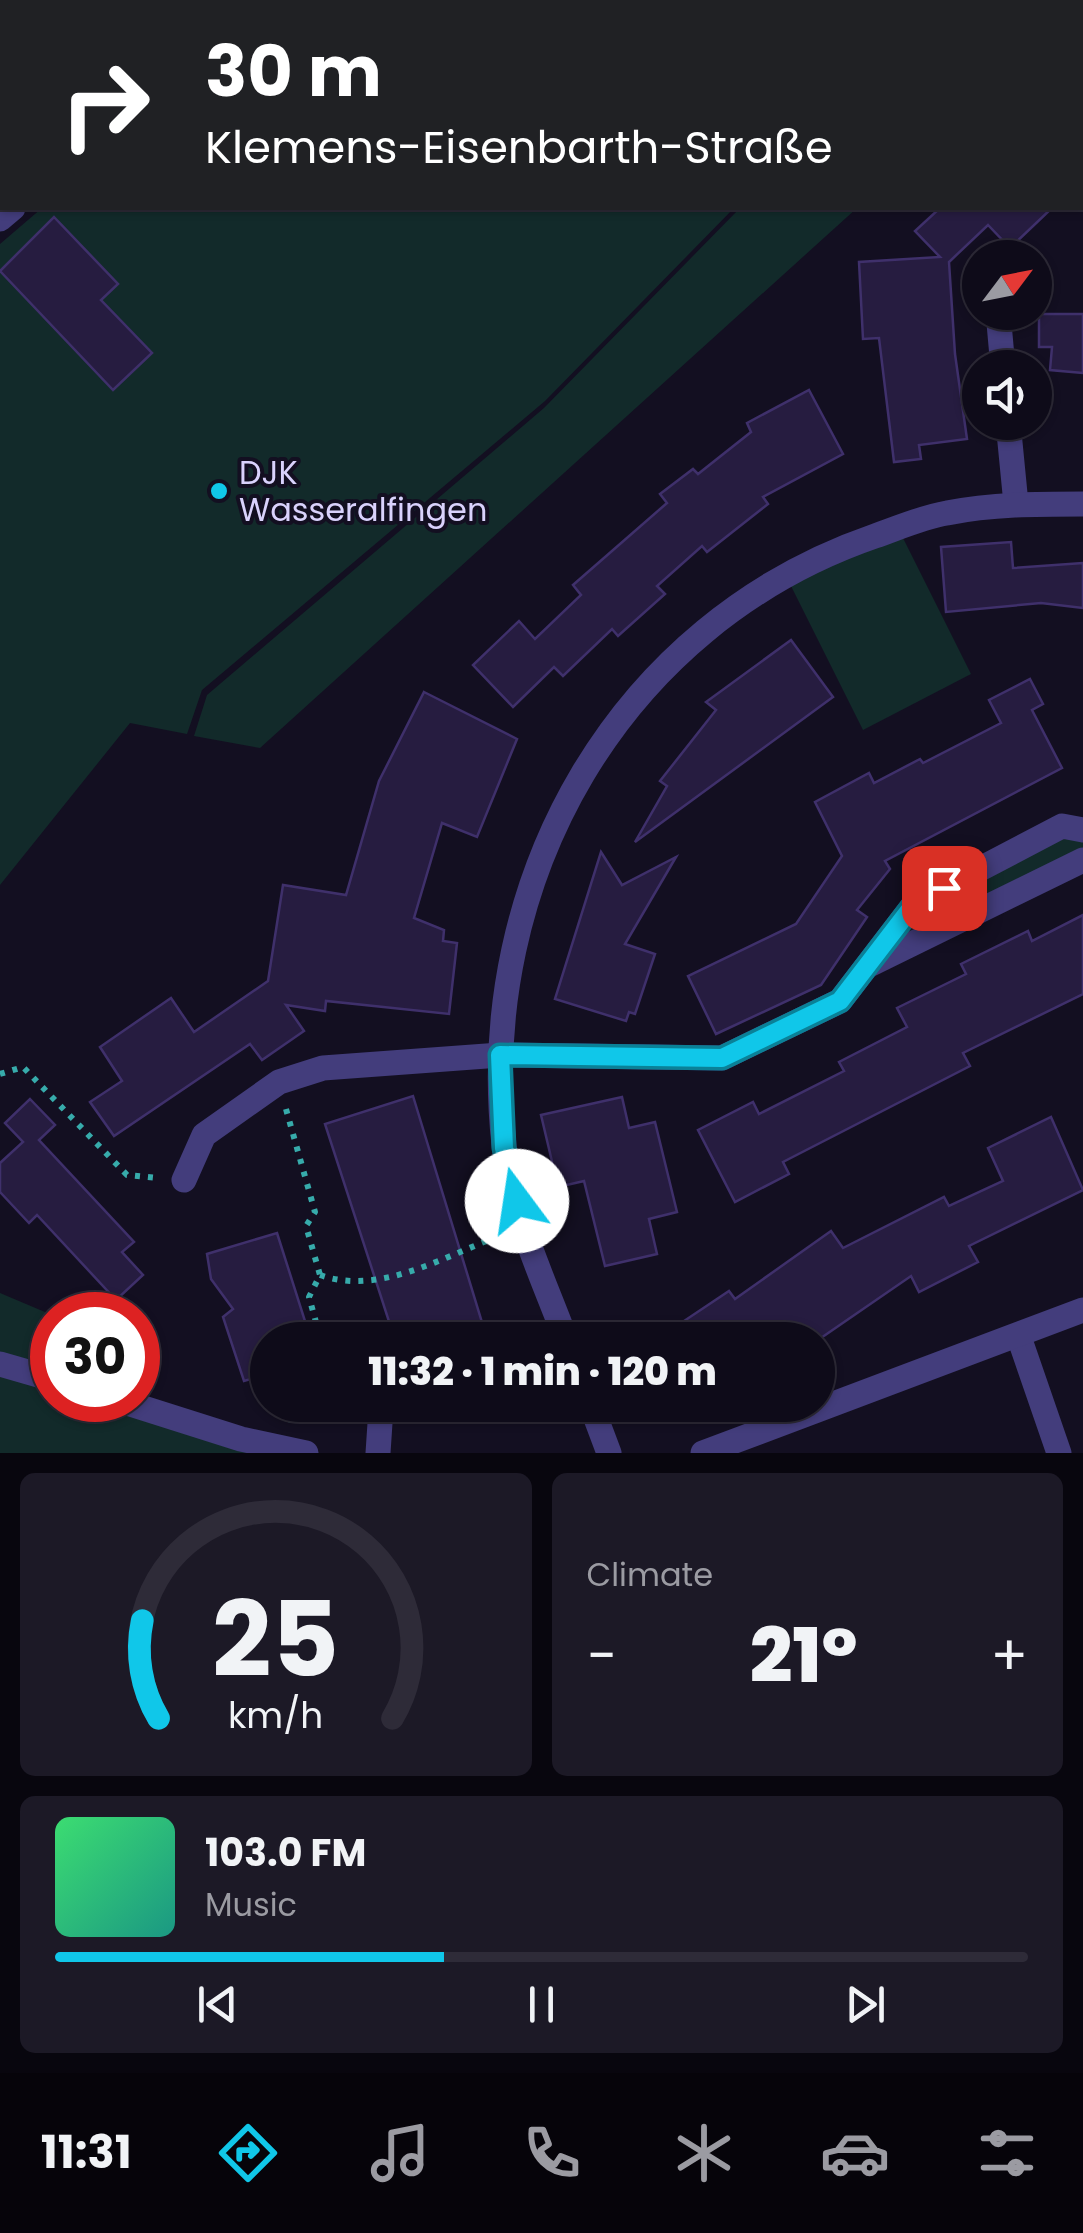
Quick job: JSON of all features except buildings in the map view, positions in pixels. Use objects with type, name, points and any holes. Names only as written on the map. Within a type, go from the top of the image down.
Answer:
[{"type":"street","points":[[1010,440],[1016,504]]},
{"type":"street","points":[[559,1322],[524,1228],[504,1148],[500,1055],[514,938],[556,816],[634,696],[732,606],[820,555],[944,513],[1016,504],[1083,504]]},
{"type":"street","points":[[184,1180],[204,1134],[279,1082],[323,1068],[500,1055],[722,1058],[840,1001],[915,903],[1062,826],[1083,830]]},
{"type":"street","points":[[866,967],[1083,860]]},
{"type":"street","points":[[703,1453],[1083,1310]]},
{"type":"street","points":[[1019,1337],[1059,1453]]},
{"type":"street","points":[[0,1364],[30,1373]]},
{"type":"street","points":[[160,1416],[238,1446],[306,1453]]},
{"type":"street","points":[[378,1453],[380,1422]]},
{"type":"street","points":[[597,1422],[609,1453]]},
{"type":"path","points":[[0,1074],[23,1067],[127,1175],[184,1180]]},
{"type":"path","points":[[279,1082],[315,1212],[306,1226],[320,1275],[309,1297],[316,1322]]},
{"type":"path","points":[[320,1275],[344,1284],[371,1283],[524,1228]]},
{"type":"green space","name":"DJK Wasseralfingen","points":[[40,210],[732,210],[545,401],[202,690],[187,734],[130,723],[0,885],[0,244]]},
{"type":"green space","points":[[738,210],[855,210],[260,748],[194,736],[207,695],[544,408]]},
{"type":"green space","points":[[901,534],[971,674],[863,730],[790,584]]},
{"type":"green space","points":[[1083,830],[1083,860],[866,967],[915,903]]},
{"type":"green space","points":[[0,1293],[30,1306],[30,1367],[0,1358]]},
{"type":"green space","points":[[0,1370],[30,1379],[30,1422],[160,1422],[160,1419],[273,1453],[0,1453]]},
{"type":"place","name":"DJK Wasseralfingen","points":[[219,491]]},
{"type":"route","points":[[517,1201],[504,1148],[500,1055],[722,1058],[840,1001],[915,903],[944,888]]}]
